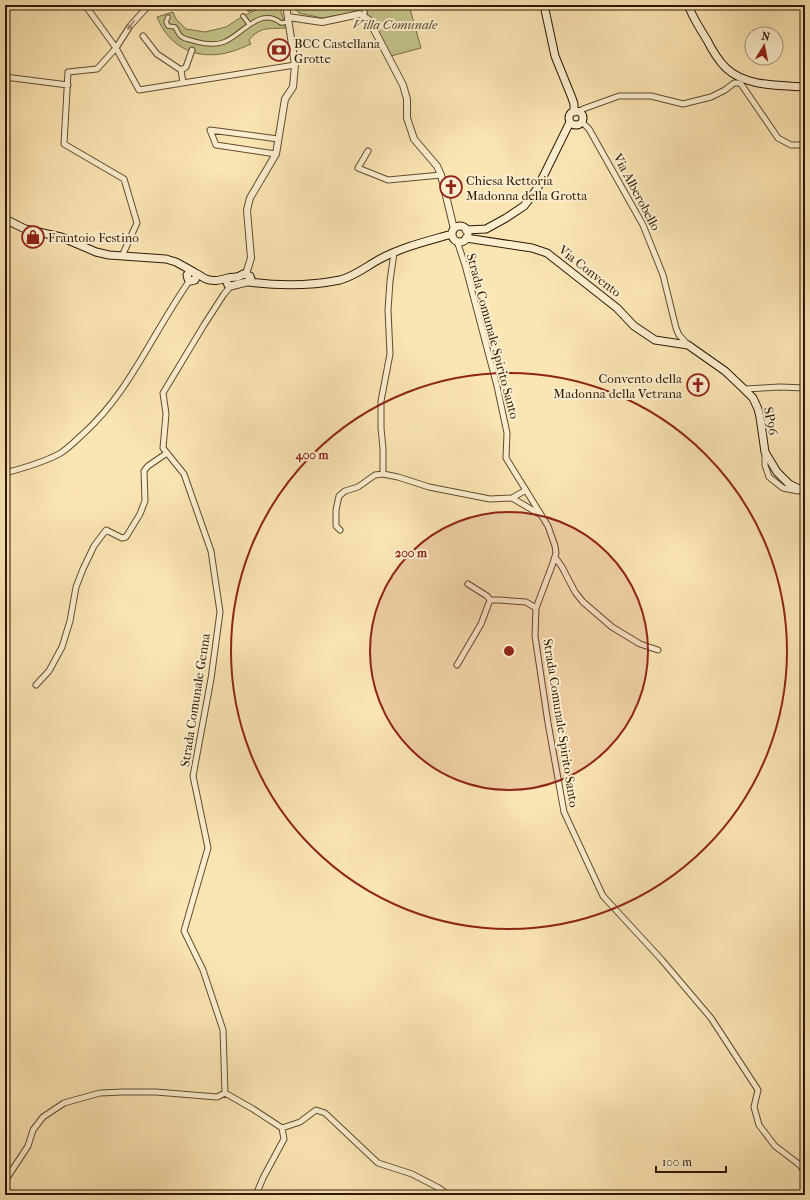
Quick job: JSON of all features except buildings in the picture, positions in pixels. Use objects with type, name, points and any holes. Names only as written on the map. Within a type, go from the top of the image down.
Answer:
[{"type":"main road","points":[[544,5],[555,56],[576,112],[582,115],[582,122],[576,125],[570,122]]},
{"type":"main road","points":[[688,5],[692,16],[716,56],[739,80],[805,87]]},
{"type":"main road","points":[[453,231],[453,238],[456,241],[461,242],[466,234],[486,229],[524,206],[537,189],[570,122],[569,116],[576,112]]},
{"type":"main road","points":[[5,219],[24,229],[60,237],[96,252],[109,255],[166,259],[180,264],[192,277],[215,281],[223,280],[229,283],[243,274],[265,284],[289,285],[341,280],[357,274],[394,253],[460,227],[466,234]]},
{"type":"main road","name":"Via Convento","points":[[466,234],[532,248],[547,253],[617,308],[634,326],[655,340],[688,345]]},
{"type":"main road","name":"SP96","points":[[688,345],[725,371],[753,398],[760,417],[765,452],[777,472],[789,484],[805,492]]},
{"type":"street","points":[[85,5],[116,48],[139,90],[295,65]]},
{"type":"street","points":[[122,256],[137,223],[124,179],[64,144],[68,72],[97,69],[116,48],[130,26],[149,5]]},
{"type":"street","points":[[249,8],[255,5]]},
{"type":"street","points":[[248,277],[251,258],[247,210],[250,198],[276,154],[285,100],[292,87],[295,65],[286,5]]},
{"type":"street","points":[[361,5],[365,12],[364,17]]},
{"type":"street","points":[[168,17],[166,22],[168,26],[175,27],[179,35],[183,38],[208,43],[223,42],[230,39],[249,24],[269,17],[276,18],[281,22],[288,19],[322,22],[360,14],[369,20],[403,85],[407,99],[408,118],[414,139],[437,166],[453,231]]},
{"type":"street","points":[[243,16],[249,24]]},
{"type":"street","points":[[143,36],[157,54],[181,70],[183,82]]},
{"type":"street","points":[[181,70],[186,67],[192,50]]},
{"type":"street","points":[[5,77],[68,85]]},
{"type":"street","points":[[576,112],[619,96],[652,96],[683,104],[711,97],[725,90],[739,80],[778,138],[791,145],[805,145]]},
{"type":"street","name":"Via Alberobello","points":[[582,122],[589,129],[643,225],[663,275],[676,328],[679,335],[688,345]]},
{"type":"street","points":[[276,154],[216,145],[210,130],[278,139]]},
{"type":"street","points":[[368,151],[358,168],[388,180],[440,175]]},
{"type":"street","name":"Strada Comunale Spirito Santo","points":[[456,241],[465,265],[497,386],[507,433],[506,458],[542,515],[548,526],[555,546],[555,557],[536,608],[535,636],[548,723],[564,812],[603,896],[661,959],[711,1018],[758,1090],[754,1107],[759,1125],[775,1146],[800,1165],[805,1173]]},
{"type":"street","points":[[383,474],[383,449],[380,428],[381,401],[390,354],[388,310],[394,253]]},
{"type":"street","points":[[5,473],[31,466],[60,453],[107,410],[130,378],[180,294],[192,277]]},
{"type":"street","points":[[36,684],[49,671],[62,647],[70,620],[76,587],[94,546],[106,530],[122,538],[126,537],[140,514],[145,501],[144,471],[148,466],[167,453],[163,448],[166,414],[163,393],[224,294],[229,283]]},
{"type":"street","points":[[744,389],[780,387],[805,388]]},
{"type":"street","name":"Strada Comunale Genna","points":[[167,453],[184,474],[211,550],[220,612],[211,679],[193,776],[208,848],[184,932],[203,970],[223,1030],[225,1093]]},
{"type":"street","points":[[340,530],[336,526],[336,510],[339,496],[345,491],[358,487],[375,475],[383,474],[398,477],[429,487],[490,499],[512,498],[526,490]]},
{"type":"street","points":[[512,498],[542,515]]},
{"type":"street","points":[[555,557],[562,567],[574,592],[583,602],[612,627],[640,644],[658,650]]},
{"type":"street","points":[[468,584],[487,596],[490,600],[526,602],[536,608]]},
{"type":"street","points":[[457,665],[481,624],[490,600]]},
{"type":"street","points":[[5,1181],[28,1146],[33,1130],[43,1117],[64,1102],[100,1094],[123,1092],[156,1092],[217,1097],[225,1093],[282,1128],[284,1139],[263,1178],[256,1195]]},
{"type":"street","points":[[282,1128],[300,1122],[316,1110],[326,1112],[378,1163],[412,1174],[439,1188],[447,1195]]},
{"type":"green space","points":[[267,5],[279,5],[286,28],[261,30],[249,40],[251,44],[233,51],[218,54],[207,55],[186,50],[169,37],[162,28],[157,17],[173,12],[176,19],[186,29],[205,32],[226,27],[243,16]]},
{"type":"green space","points":[[294,5],[360,5],[363,11],[322,18],[299,13]]},
{"type":"green space","name":"Villa Comunale","points":[[362,5],[409,5],[421,48],[391,56]]},
{"type":"place","name":"BCC Castellana Grotte","points":[[279,50]]},
{"type":"place","name":"Chiesa Rettoria Madonna della Grotta","points":[[451,187]]},
{"type":"place","name":"Frantoio Festino","points":[[33,237]]},
{"type":"place","name":"Convento della Madonna della Vetrana","points":[[698,385]]}]
